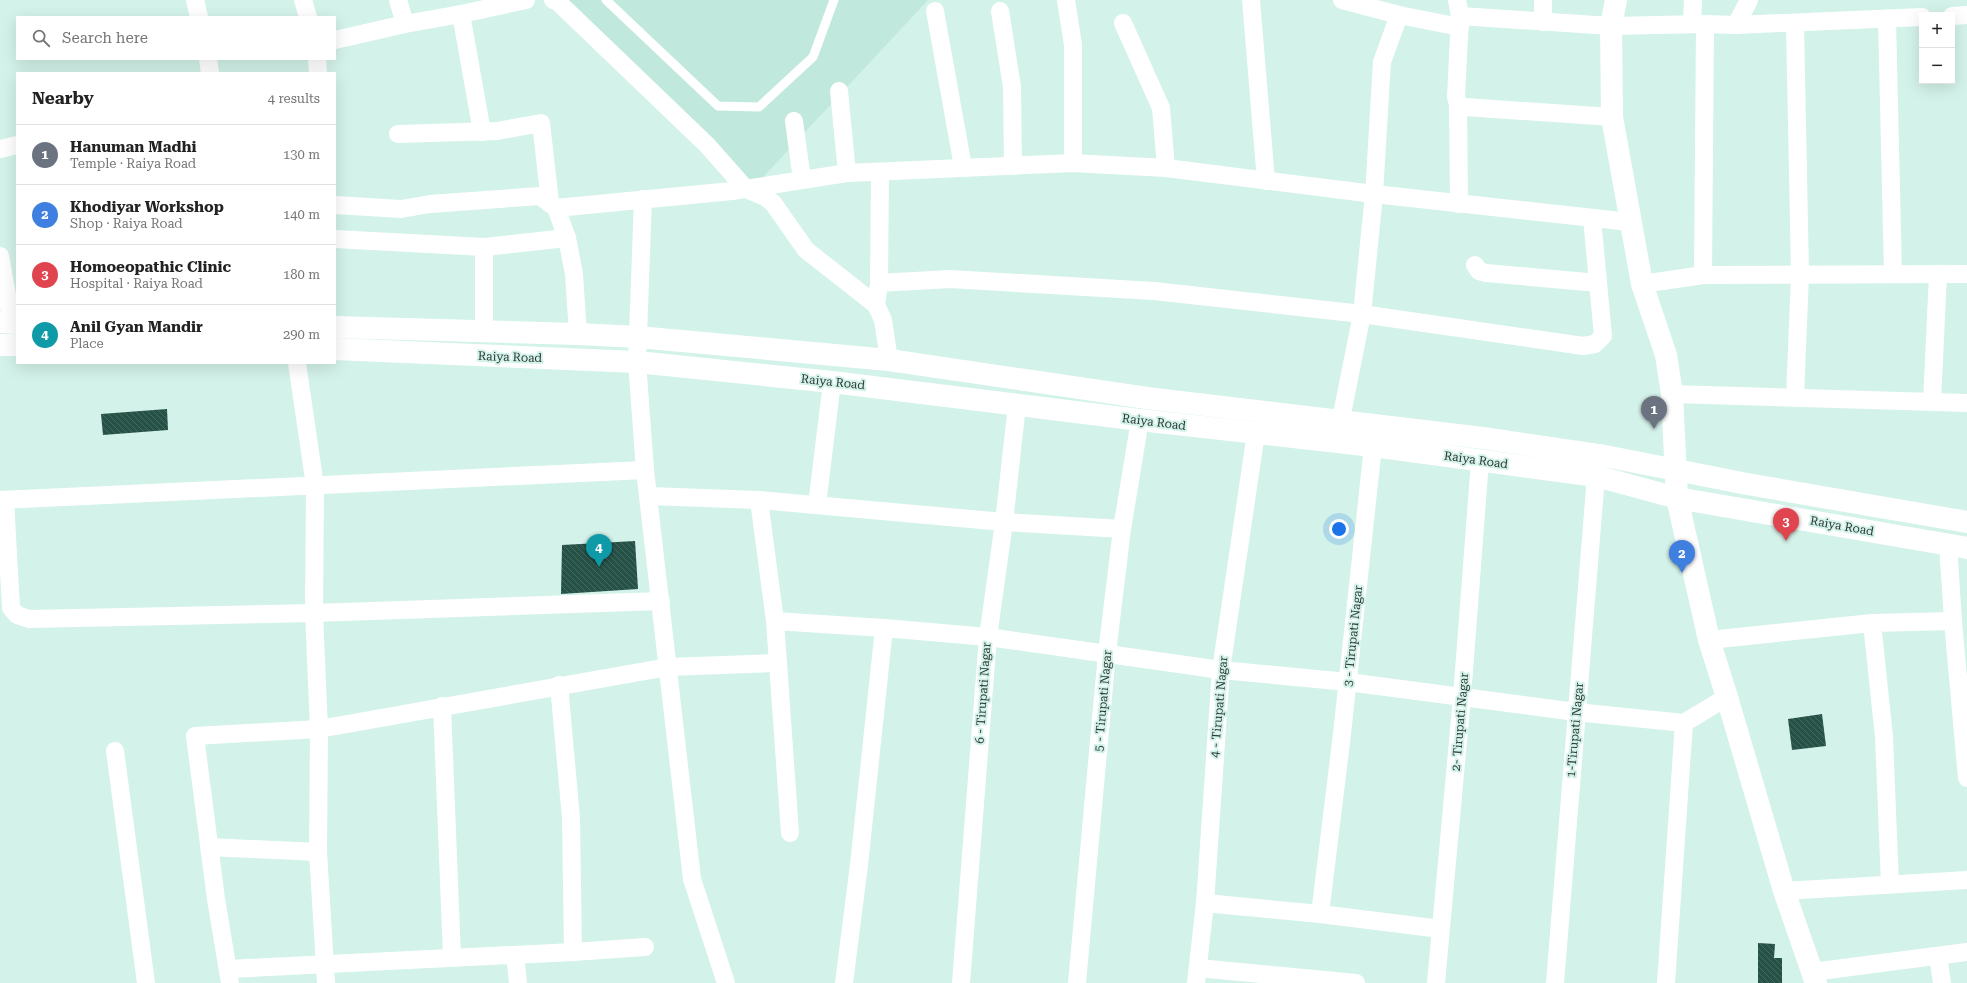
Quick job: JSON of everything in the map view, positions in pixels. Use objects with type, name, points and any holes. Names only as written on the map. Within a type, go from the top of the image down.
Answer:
[{"type":"street","points":[[195,0],[200,16]]},
{"type":"street","points":[[304,0],[308,16]]},
{"type":"street","points":[[398,0],[405,24]]},
{"type":"street","points":[[336,40],[405,24],[526,0]]},
{"type":"street","points":[[553,0],[558,2],[707,145],[746,189],[765,197],[773,203],[806,250],[876,305],[884,320],[889,360]]},
{"type":"street","points":[[1066,0],[1073,45],[1073,163]]},
{"type":"street","points":[[1251,0],[1266,180]]},
{"type":"street","points":[[1342,0],[1398,15],[1459,14],[1543,22],[1611,26],[1698,24],[1736,25],[1919,17]]},
{"type":"street","points":[[1543,0],[1543,22]]},
{"type":"street","points":[[1616,0],[1611,26],[1612,117],[1642,284],[1666,355],[1672,394],[1676,498],[1709,640],[1727,696],[1784,891],[1814,978],[1967,952]]},
{"type":"street","points":[[1693,0],[1698,24],[1703,275]]},
{"type":"street","points":[[1736,25],[1749,0]]},
{"type":"street","points":[[935,11],[963,167]]},
{"type":"street","points":[[1000,11],[1012,87],[1013,166]]},
{"type":"street","points":[[461,14],[482,132]]},
{"type":"street","points":[[1459,14],[1456,97],[1458,104],[1459,204]]},
{"type":"street","points":[[1336,442],[1362,314],[1374,194],[1382,62],[1398,15]]},
{"type":"street","points":[[1955,16],[1967,15]]},
{"type":"street","points":[[1887,19],[1893,274]]},
{"type":"street","points":[[1123,23],[1161,108],[1166,168]]},
{"type":"street","points":[[1795,23],[1800,274],[1795,398]]},
{"type":"street","points":[[208,60],[210,72]]},
{"type":"street","points":[[316,60],[318,72]]},
{"type":"street","points":[[839,91],[847,174]]},
{"type":"street","points":[[1458,104],[1465,107],[1612,117]]},
{"type":"street","points":[[794,121],[802,180]]},
{"type":"street","points":[[398,134],[497,132],[540,122],[553,205],[567,238],[574,274],[578,334]]},
{"type":"street","points":[[0,149],[16,145]]},
{"type":"street","points":[[336,206],[401,209],[430,204],[540,196],[553,205],[643,199],[746,189],[847,174],[963,167],[1073,163],[1166,168],[1459,204],[1630,222]]},
{"type":"street","points":[[876,305],[879,283],[880,172]]},
{"type":"street","points":[[643,199],[637,362],[645,470],[692,879],[726,983]]},
{"type":"street","points":[[879,283],[950,280],[1154,291],[1362,314],[1583,346],[1595,344],[1603,336],[1592,218]]},
{"type":"street","points":[[336,240],[484,247],[567,238]]},
{"type":"street","points":[[484,247],[484,332]]},
{"type":"street","points":[[0,256],[10,323]]},
{"type":"street","points":[[1475,265],[1479,271],[1486,273],[1598,283]]},
{"type":"street","points":[[1932,402],[1938,274]]},
{"type":"street","points":[[1642,284],[1703,275],[1967,274]]},
{"type":"street","name":"Raiya Road","points":[[336,326],[638,337],[889,360],[1147,398],[1340,420],[1582,452],[1747,484],[1967,522]]},
{"type":"street","points":[[0,345],[16,345]]},
{"type":"street","name":"Raiya Road","points":[[336,350],[637,362],[832,382],[1140,420],[1373,446],[1596,476],[1676,498],[1957,546]]},
{"type":"street","points":[[297,364],[315,486],[314,613],[319,729],[318,852],[326,974]]},
{"type":"street","points":[[818,505],[832,382]]},
{"type":"street","points":[[1672,394],[1967,403]]},
{"type":"street","name":"6 - Tirupati Nagar","points":[[961,983],[988,637],[1004,522],[1017,405]]},
{"type":"street","name":"5 - Tirupati Nagar","points":[[1077,983],[1107,653],[1122,529],[1140,420]]},
{"type":"street","name":"4 - Tirupati Nagar","points":[[1197,975],[1205,903],[1221,670],[1256,433]]},
{"type":"street","name":"3 - Tirupati Nagar","points":[[1320,914],[1348,682],[1373,446]]},
{"type":"street","name":"2- Tirupati Nagar","points":[[1436,983],[1462,697],[1480,461]]},
{"type":"street","points":[[645,470],[2,500],[11,608],[17,615],[29,619],[314,613],[661,601]]},
{"type":"street","name":"1-Tirupati Nagar","points":[[1554,983],[1596,476]]},
{"type":"street","points":[[649,496],[759,500],[1004,522],[1122,529]]},
{"type":"street","points":[[759,500],[778,663],[790,833]]},
{"type":"street","points":[[1957,546],[1953,621],[1967,778]]},
{"type":"street","points":[[774,621],[884,628],[988,637],[1221,670],[1348,682],[1576,712],[1684,723],[1727,696]]},
{"type":"street","points":[[1709,640],[1872,623],[1953,621]]},
{"type":"street","points":[[1872,623],[1884,736],[1890,884]]},
{"type":"street","points":[[844,983],[859,865],[884,628]]},
{"type":"street","points":[[645,947],[573,952],[452,957],[326,974],[229,976],[216,899],[195,736],[319,729],[559,685],[668,667],[778,663]]},
{"type":"street","points":[[559,685],[571,818],[573,952]]},
{"type":"street","points":[[442,706],[452,957]]},
{"type":"street","points":[[1666,983],[1684,723]]},
{"type":"street","points":[[115,751],[146,983]]},
{"type":"street","points":[[209,847],[318,852]]},
{"type":"street","points":[[1784,891],[1967,880]]},
{"type":"street","points":[[1205,903],[1320,914],[1441,929]]},
{"type":"street","points":[[515,955],[518,983]]},
{"type":"street","points":[[1938,956],[1942,983]]},
{"type":"street","points":[[1197,975],[1356,983]]},
{"type":"lane","points":[[606,0],[718,106],[759,107],[813,57],[834,0]]},
{"type":"shaded area","points":[[559,0],[928,0],[752,189]]},
{"type":"building","points":[[167,409],[168,430],[103,435],[101,414]]},
{"type":"building","points":[[635,541],[638,589],[561,594],[562,545]]},
{"type":"building","points":[[1822,714],[1826,746],[1792,750],[1788,719]]},
{"type":"building","points":[[1758,943],[1775,944],[1774,958],[1782,958],[1782,983],[1758,983]]},
{"type":"place","name":"Hanuman Madhi","points":[[1654,429]]},
{"type":"place","name":"Homoeopathic Clinic","points":[[1786,541]]},
{"type":"place","name":"Anil Gyan Mandir","points":[[599,567]]},
{"type":"place","name":"Khodiyar Workshop","points":[[1682,573]]}]
